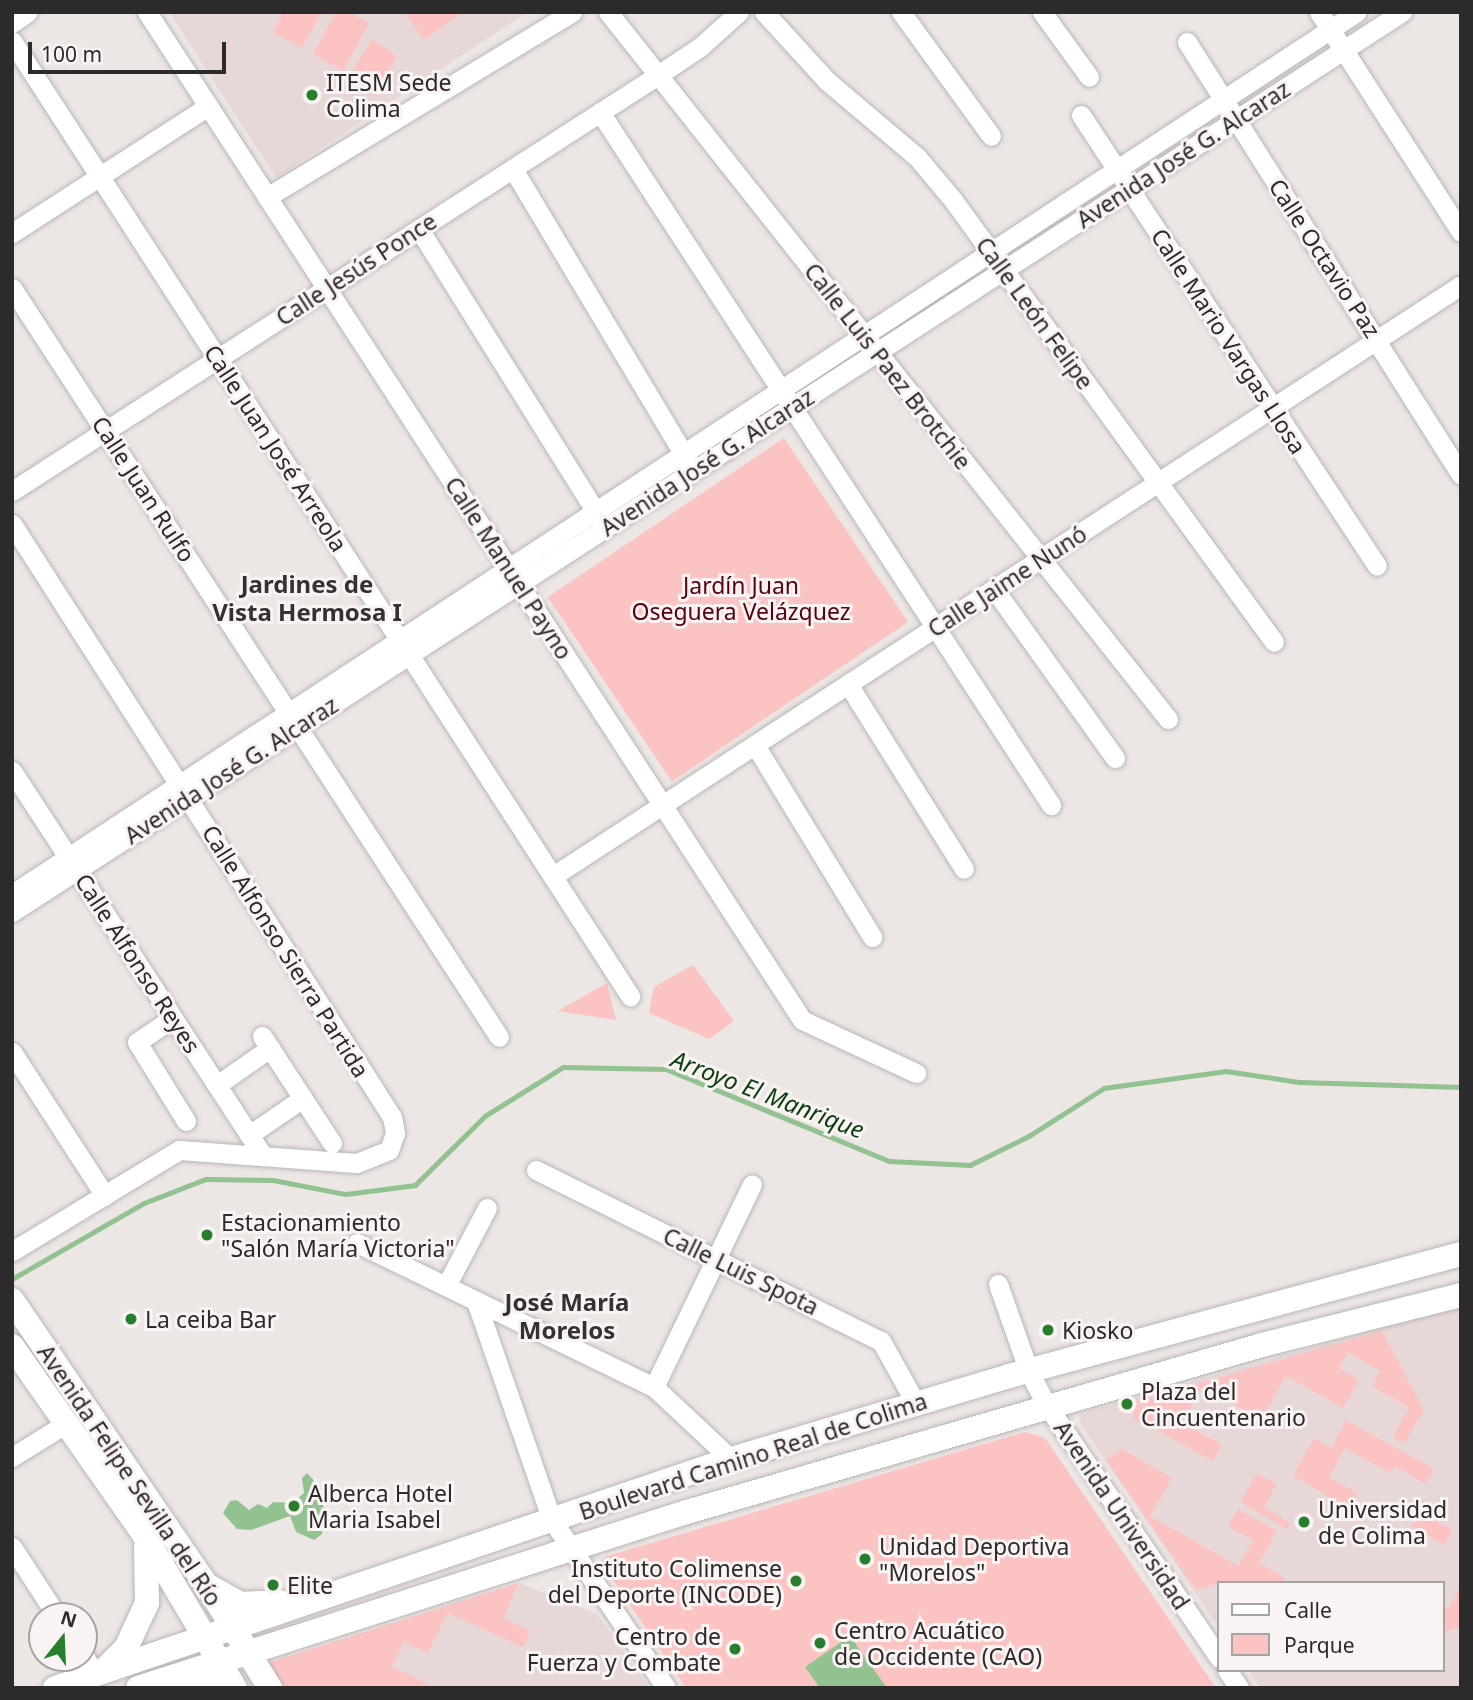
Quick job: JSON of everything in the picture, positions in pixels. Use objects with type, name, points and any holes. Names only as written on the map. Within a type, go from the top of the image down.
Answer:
[{"type":"main road","name":"Boulevard Camino Real de Colima","points":[[98,1667],[232,1628],[731,1459],[1029,1371],[1461,1254]]},
{"type":"main road","points":[[1434,1260],[1452,1297]]},
{"type":"main road","name":"Boulevard Camino Real de Colima","points":[[141,1688],[245,1651],[805,1476],[1262,1345],[1452,1297]]},
{"type":"main road","name":"Avenida Felipe Sevilla del Río","points":[[12,1300],[206,1584],[270,1688]]},
{"type":"main road","points":[[1250,1310],[1262,1345]]},
{"type":"main road","name":"Avenida Felipe Sevilla del Río","points":[[12,1346],[145,1536],[216,1661],[235,1688]]},
{"type":"main road","points":[[794,1441],[805,1476]]},
{"type":"main road","points":[[98,1666],[126,1648],[147,1603],[150,1582],[145,1536]]},
{"type":"main road","points":[[206,1584],[223,1598],[260,1606],[339,1592]]},
{"type":"main road","name":"Boulevard Camino Real de Colima","points":[[55,1688],[86,1672]]},
{"type":"main road","points":[[141,1688],[190,1681],[217,1688]]},
{"type":"street","points":[[12,23],[28,12]]},
{"type":"street","name":"Calle Manuel Payno","points":[[147,12],[802,1020],[916,1073]]},
{"type":"street","points":[[267,197],[572,12]]},
{"type":"street","name":"Calle Luis Paez Brotchie","points":[[608,12],[1168,719]]},
{"type":"street","name":"Calle Jesús Ponce","points":[[12,491],[658,75],[700,47],[739,12]]},
{"type":"street","name":"Calle León Felipe","points":[[764,12],[827,80],[917,157],[991,252],[1274,642]]},
{"type":"street","points":[[901,12],[992,136]]},
{"type":"street","points":[[1042,12],[1089,77]]},
{"type":"street","points":[[1320,12],[1461,232]]},
{"type":"street","name":"Avenida José G. Alcaraz","points":[[12,912],[73,864],[689,462],[782,389],[1357,12]]},
{"type":"street","name":"Avenida José G. Alcaraz","points":[[689,462],[793,407],[1402,12]]},
{"type":"street","name":"Calle Juan José Arreola","points":[[12,41],[631,996]]},
{"type":"street","name":"Calle Octavio Paz","points":[[1187,42],[1461,475]]},
{"type":"street","points":[[12,233],[208,106]]},
{"type":"street","points":[[600,112],[1051,805]]},
{"type":"street","name":"Calle Mario Vargas Llosa","points":[[1081,115],[1377,566]]},
{"type":"street","points":[[513,169],[689,462]]},
{"type":"street","points":[[419,229],[601,520]]},
{"type":"street","name":"Calle Jaime Nunó","points":[[553,876],[1461,285]]},
{"type":"street","name":"Calle Juan Rulfo","points":[[12,288],[499,1037]]},
{"type":"street","name":"Calle Alfonso Sierra Partida","points":[[12,524],[391,1117],[395,1133],[389,1150],[356,1163],[263,1156]]},
{"type":"street","points":[[994,589],[1115,758]]},
{"type":"street","points":[[848,684],[964,869]]},
{"type":"street","points":[[755,745],[872,937]]},
{"type":"street","name":"Calle Alfonso Reyes","points":[[12,771],[263,1156]]},
{"type":"street","name":"Avenida José G. Alcaraz","points":[[12,894],[73,864]]},
{"type":"street","points":[[173,1018],[137,1042],[186,1121]]},
{"type":"street","points":[[217,1085],[266,1042],[332,1143]]},
{"type":"street","points":[[12,1052],[105,1196]]},
{"type":"street","points":[[249,1135],[303,1098]]},
{"type":"street","points":[[12,1251],[179,1150],[263,1156]]},
{"type":"street","name":"Calle Luis Spota","points":[[536,1170],[881,1341],[916,1404]]},
{"type":"street","points":[[654,1387],[752,1184]]},
{"type":"street","points":[[446,1286],[487,1208]]},
{"type":"street","points":[[357,1243],[654,1387],[731,1459]]},
{"type":"street","name":"Avenida Universidad","points":[[998,1284],[1029,1371],[1048,1407],[1218,1657]]},
{"type":"street","points":[[476,1301],[552,1520],[666,1688]]},
{"type":"street","points":[[12,1457],[65,1424]]},
{"type":"street","points":[[12,1547],[48,1602]]},
{"type":"street","points":[[1228,1672],[1239,1688]]},
{"type":"shaded area","name":"ITESM Sede Colima","points":[[169,12],[527,12],[276,178]]},
{"type":"shaded area","name":"Universidad de Colima","points":[[1461,1305],[1461,1688],[1260,1688],[1249,1672],[1445,1672],[1445,1581],[1218,1581],[1218,1627],[1081,1425],[1079,1414]]},
{"type":"shaded area","name":"Alberca Hotel Maria Isabel","points":[[307,1473],[321,1488],[324,1513],[322,1534],[314,1540],[296,1532],[290,1516],[251,1530],[237,1529],[223,1513],[230,1501],[237,1500],[249,1510],[258,1504],[267,1508],[273,1502],[293,1503],[304,1493],[302,1478]]},
{"type":"shaded area","points":[[519,1583],[597,1614],[649,1688],[285,1688],[443,1606]]},
{"type":"shaded area","points":[[850,1636],[887,1688],[820,1688],[805,1667]]},
{"type":"green space","points":[[284,12],[322,12],[302,48],[273,32]]},
{"type":"green space","points":[[336,12],[350,12],[369,23],[343,71],[313,54]]},
{"type":"green space","points":[[404,12],[463,12],[424,40]]},
{"type":"green space","points":[[372,40],[397,56],[372,96],[346,79]]},
{"type":"green space","name":"Jardín Juan Oseguera Velázquez","points":[[784,438],[908,622],[672,781],[548,597]]},
{"type":"green space","points":[[693,965],[734,1021],[709,1039],[649,1013],[654,987]]},
{"type":"green space","points":[[607,983],[616,1020],[558,1011]]},
{"type":"green space","points":[[1382,1331],[1424,1410],[1404,1444],[1393,1437],[1409,1408],[1372,1386],[1380,1371],[1348,1352],[1339,1368],[1359,1380],[1343,1408],[1286,1376],[1261,1419],[1202,1387],[1184,1419],[1163,1408],[1151,1429],[1134,1419],[1132,1402]]},
{"type":"green space","points":[[1165,1413],[1222,1445],[1213,1461],[1156,1430]]},
{"type":"green space","points":[[1346,1420],[1434,1469],[1425,1484],[1395,1466],[1390,1473],[1345,1448],[1329,1477],[1358,1493],[1349,1508],[1293,1476],[1314,1438],[1331,1448]]},
{"type":"green space","name":"Unidad Deportiva \"Morelos\"","points":[[1025,1432],[1045,1438],[1216,1688],[686,1688],[601,1562],[604,1557]]},
{"type":"green space","points":[[1122,1449],[1172,1478],[1150,1516],[1238,1566],[1253,1540],[1228,1526],[1238,1509],[1277,1531],[1259,1563],[1285,1578],[1283,1581],[1218,1581],[1218,1583],[1196,1590],[1106,1460]]},
{"type":"green space","points":[[1257,1473],[1277,1484],[1264,1507],[1290,1523],[1287,1529],[1240,1502]]},
{"type":"green space","points":[[1419,1512],[1453,1530],[1445,1545],[1411,1527]]},
{"type":"green space","points":[[519,1583],[503,1618],[530,1631],[523,1647],[448,1613],[428,1653],[404,1642],[392,1667],[426,1683],[424,1688],[285,1688],[268,1663]]},
{"type":"green space","points":[[1461,1585],[1461,1627],[1445,1631],[1445,1606],[1449,1608]]},
{"type":"waterway","name":"Arroyo El Manrique","points":[[12,1279],[144,1203],[206,1179],[273,1180],[346,1194],[415,1185],[485,1116],[563,1067],[666,1069],[889,1161],[970,1165],[1029,1136],[1104,1088],[1226,1071],[1300,1082],[1461,1087]]},
{"type":"place","name":"ITESM Sede Colima","points":[[312,95]]},
{"type":"place","name":"Estacionamiento \"Salón María Victoria\"","points":[[207,1235]]},
{"type":"place","name":"La ceiba Bar","points":[[131,1319]]},
{"type":"place","name":"Kiosko","points":[[1048,1330]]},
{"type":"place","name":"Plaza del Cincuentenario","points":[[1127,1404]]},
{"type":"place","name":"Alberca Hotel Maria Isabel","points":[[294,1506]]},
{"type":"place","name":"Universidad de Colima","points":[[1304,1522]]},
{"type":"place","name":"Unidad Deportiva \"Morelos\"","points":[[865,1559]]},
{"type":"place","name":"Instituto Colimense del Deporte (INCODE)","points":[[796,1581]]},
{"type":"place","name":"Elite","points":[[273,1585]]},
{"type":"place","name":"Centro Acuático de Occidente (CAO)","points":[[820,1643]]},
{"type":"place","name":"Centro de Fuerza y Combate","points":[[735,1649]]},
{"type":"district","name":"Jardines de Vista Hermosa I","points":[[307,598]]},
{"type":"district","name":"José María Morelos","points":[[567,1316]]}]
